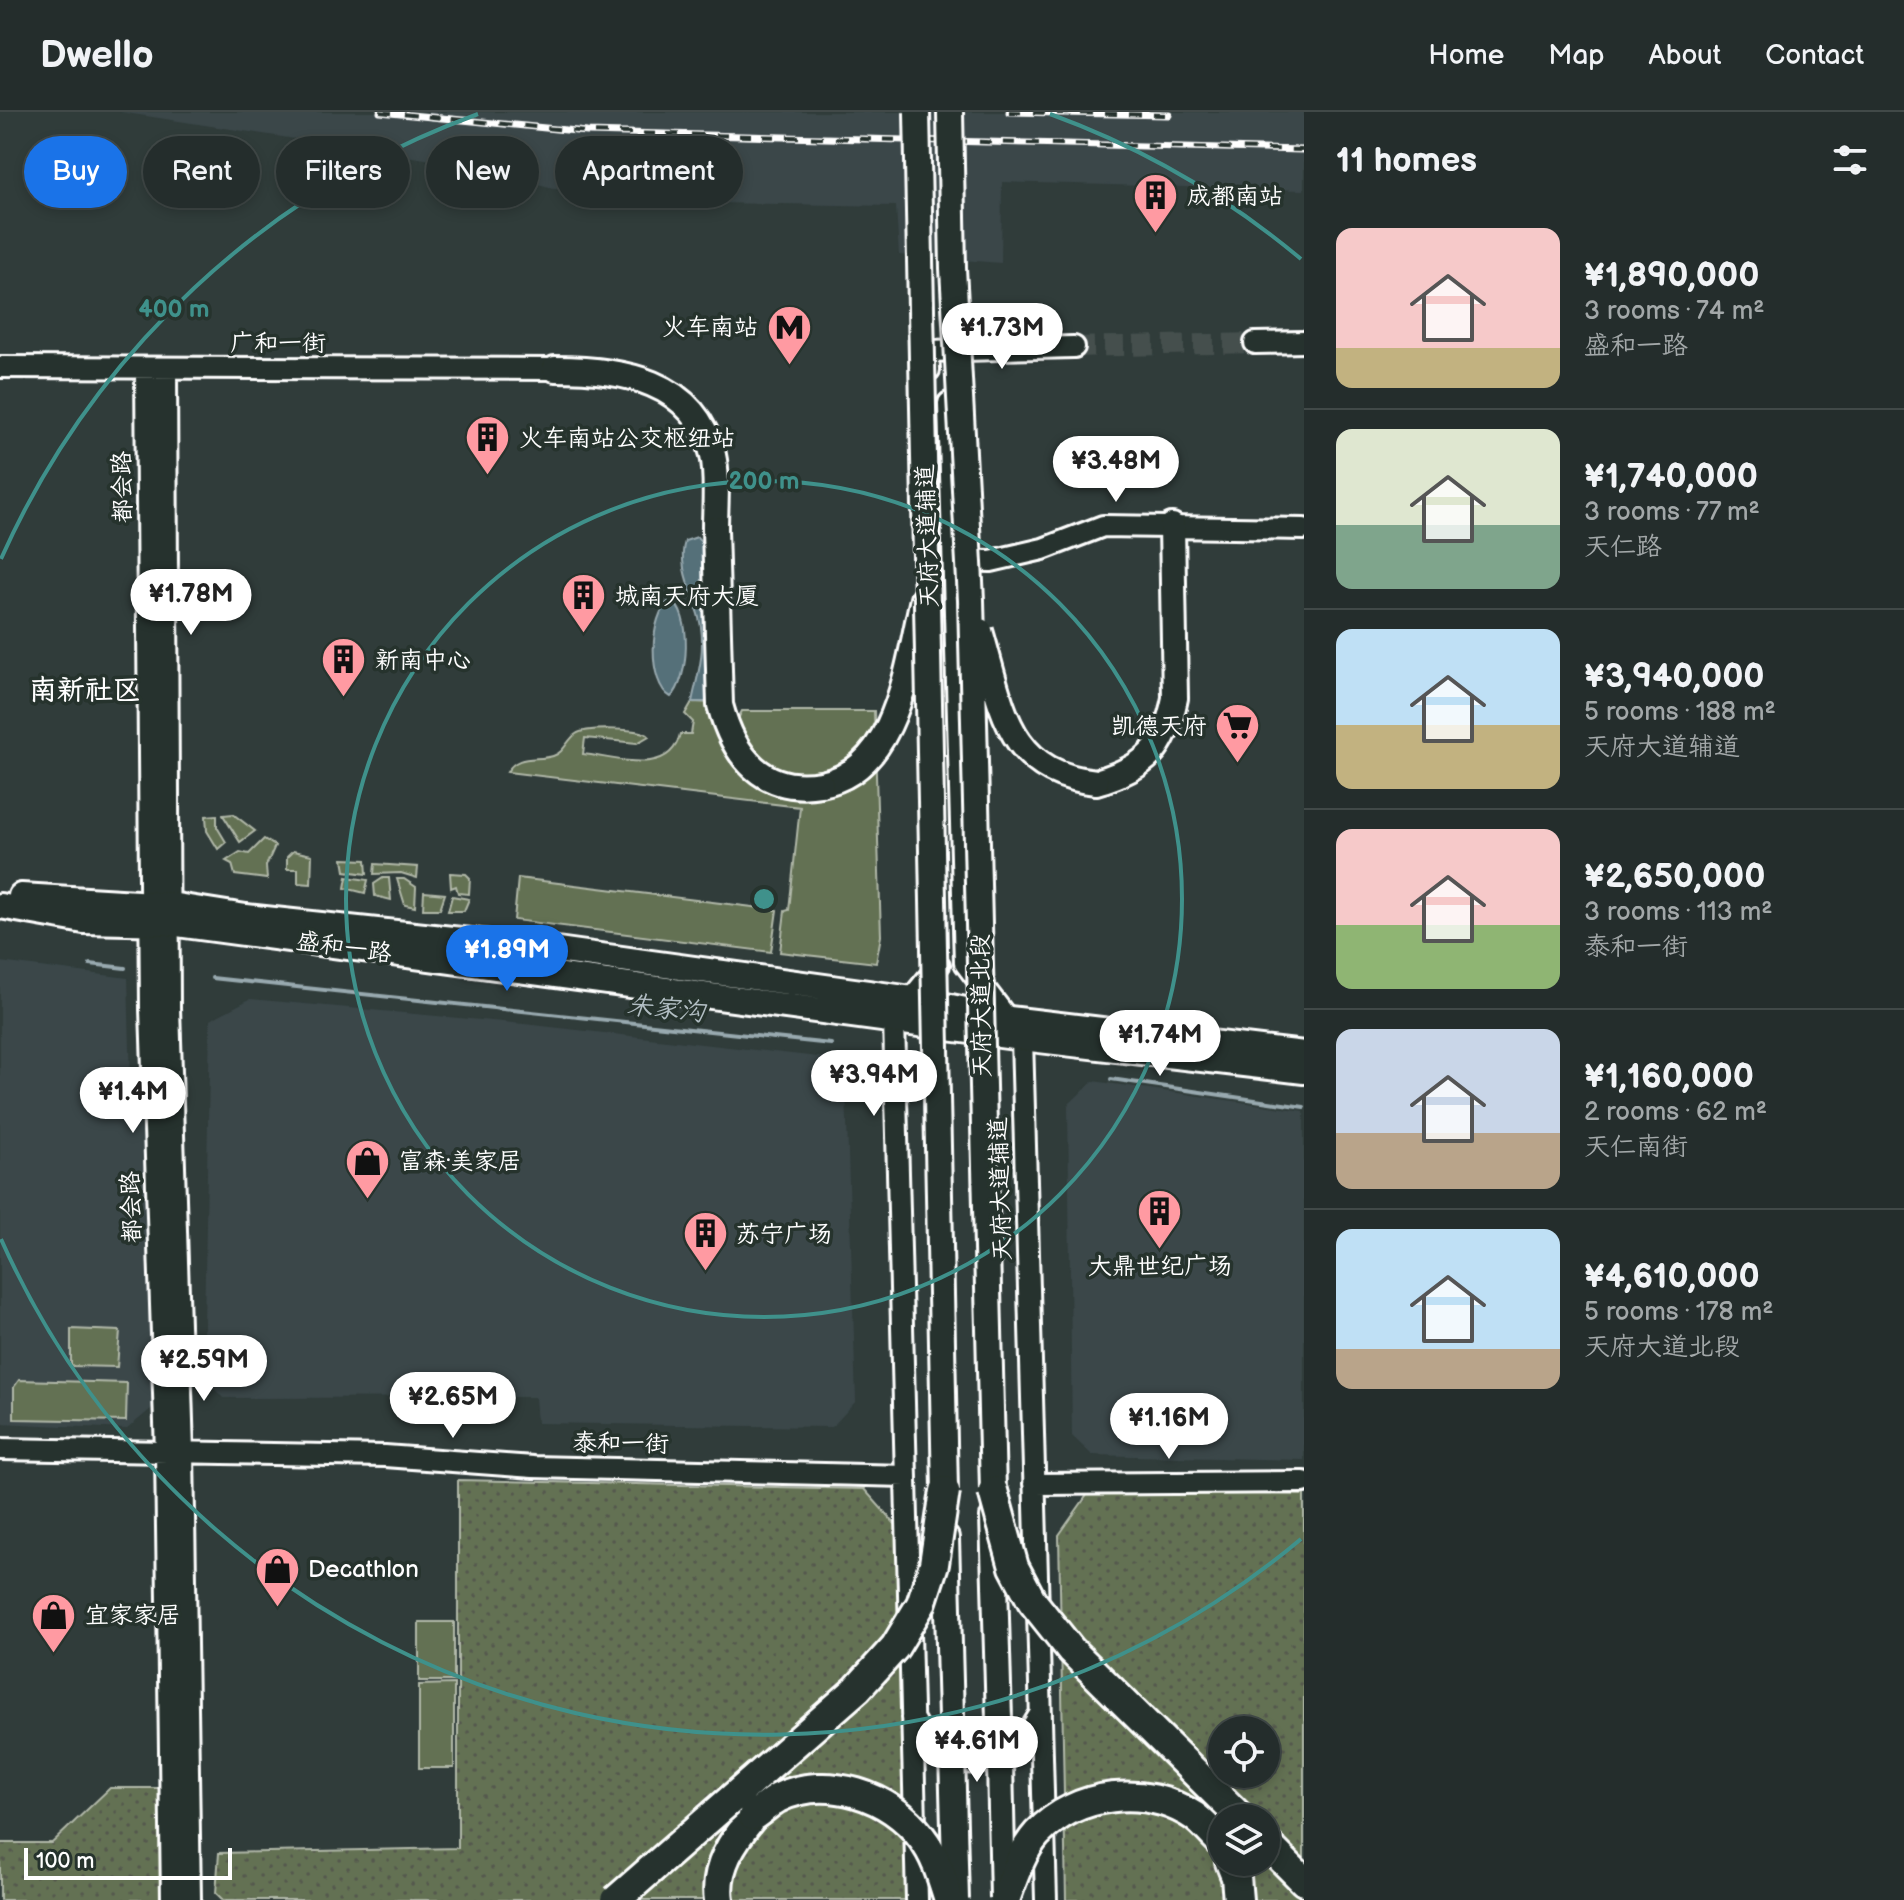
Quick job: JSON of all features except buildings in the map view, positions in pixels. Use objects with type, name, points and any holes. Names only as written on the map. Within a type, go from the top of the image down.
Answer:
[{"type":"highway","points":[[616,1900],[857,1689],[895,1647],[921,1604],[934,1564],[945,1491]]},
{"type":"highway","points":[[993,1491],[1014,1567],[1032,1601],[1071,1650],[1227,1804]]},
{"type":"highway","points":[[719,1900],[723,1863],[736,1837],[753,1816],[778,1798],[804,1791],[838,1789],[869,1796],[893,1809],[921,1836],[936,1861],[949,1900]]},
{"type":"highway","points":[[1004,1900],[1036,1836],[1064,1811],[1092,1801],[1124,1796],[1161,1800],[1195,1817],[1208,1830]]},
{"type":"highway","points":[[1280,1857],[1304,1881]]},
{"type":"highway","points":[[1236,1876],[1238,1900]]},
{"type":"main road","name":"天府大道北段","points":[[917,112],[924,597],[956,1900]]},
{"type":"main road","name":"天府大道北段","points":[[950,112],[953,268],[971,600],[1004,1900]]},
{"type":"main road","points":[[555,369],[642,377],[679,398],[706,433],[714,458],[720,705],[739,754],[762,776],[777,783],[802,786],[830,783],[864,762],[877,746],[897,703],[924,597]]},
{"type":"main road","points":[[971,600],[1009,728],[1025,751],[1047,769],[1070,779],[1096,782],[1125,774],[1161,743],[1170,723],[1175,698],[1172,526]]},
{"type":"main road","name":"盛和一路","points":[[0,895],[160,914],[894,1020],[1016,1029]]},
{"type":"main road","name":"盛和一路","points":[[0,906],[84,921],[160,914],[246,917],[557,950],[912,999],[1016,1029]]},
{"type":"main road","points":[[1016,1029],[1304,1054]]},
{"type":"main road","points":[[1016,1029],[1304,1071]]},
{"type":"street","points":[[1255,343],[1304,342]]},
{"type":"street","name":"天府大道辅道","points":[[1046,1900],[1016,1029],[965,963],[944,560],[938,351],[1074,347]]},
{"type":"street","name":"广和一街","points":[[0,367],[555,369]]},
{"type":"street","name":"都会路","points":[[156,369],[160,914],[190,1900]]},
{"type":"street","points":[[944,560],[991,561],[1043,549],[1103,526],[1304,529]]},
{"type":"street","name":"天府大道辅道","points":[[894,1020],[943,961],[944,560]]},
{"type":"street","points":[[894,1020],[917,1900]]},
{"type":"street","name":"泰和一街","points":[[0,1449],[385,1456],[533,1467],[906,1476]]},
{"type":"street","name":"都会路","points":[[172,1900],[174,1452]]},
{"type":"street","points":[[1034,1484],[1304,1482]]},
{"type":"street","points":[[912,1718],[938,1753],[961,1761],[984,1762],[1008,1754],[1023,1742],[1041,1713]]},
{"type":"shaded area","points":[[120,112],[1304,112],[1304,190],[1002,182],[1001,263],[899,255],[896,206],[743,203],[743,136],[555,136],[555,188],[539,184],[539,136],[426,136],[426,159],[410,157],[410,136],[276,136]]},
{"type":"shaded area","points":[[0,962],[128,978],[131,1084],[149,1154],[152,1408],[127,1429],[0,1423]]},
{"type":"shaded area","points":[[250,999],[524,1024],[845,1060],[856,1401],[832,1427],[537,1423],[535,1397],[223,1398],[203,1377],[210,1020]]},
{"type":"shaded area","points":[[1093,1081],[1304,1111],[1304,1460],[1092,1455],[1072,1436],[1068,1105]]},
{"type":"green space","points":[[692,702],[714,703],[728,738],[742,711],[874,711],[881,936],[876,963],[780,952],[785,911],[789,910],[800,807],[507,772],[521,760],[557,754],[576,734],[591,730],[626,730],[649,736],[637,743],[585,738],[583,754],[639,762],[665,756],[674,748],[680,734],[691,734],[693,722],[685,714]]},
{"type":"green space","points":[[233,814],[255,831],[240,842],[223,815]]},
{"type":"green space","points":[[217,815],[217,827],[226,842],[218,849],[207,831],[206,816]]},
{"type":"green space","points":[[264,839],[275,846],[266,866],[267,879],[235,875],[232,864],[226,861],[240,852],[249,854]]},
{"type":"green space","points":[[293,851],[312,855],[311,884],[298,883],[298,869],[287,869],[287,857]]},
{"type":"green space","points":[[343,859],[366,860],[367,874],[345,871]]},
{"type":"green space","points":[[375,864],[418,867],[417,878],[401,873],[374,874]]},
{"type":"green space","points":[[450,873],[466,874],[470,878],[469,894],[458,893],[456,886],[451,888]]},
{"type":"green space","points":[[347,877],[368,880],[365,893],[345,888]]},
{"type":"green space","points":[[389,878],[391,900],[375,896],[374,884]]},
{"type":"green space","points":[[518,878],[777,910],[771,952],[514,920]]},
{"type":"green space","points":[[397,879],[404,879],[416,887],[415,907],[405,905]]},
{"type":"green space","points":[[424,892],[445,894],[440,909],[423,909]]},
{"type":"green space","points":[[452,896],[469,899],[464,911],[448,911]]},
{"type":"green space","points":[[71,1329],[120,1331],[117,1367],[71,1366]]},
{"type":"green space","points":[[19,1380],[127,1383],[126,1421],[14,1419],[14,1387]]},
{"type":"green space","points":[[458,1480],[864,1489],[896,1525],[906,1757],[907,1900],[223,1900],[216,1893],[219,1853],[458,1848]]},
{"type":"green space","points":[[1090,1491],[1304,1495],[1304,1900],[1066,1900],[1059,1535]]},
{"type":"green space","points":[[419,1622],[454,1622],[454,1681],[419,1681]]},
{"type":"green space","points":[[454,1684],[454,1768],[419,1768],[419,1685]]},
{"type":"green space","points":[[110,1788],[160,1788],[161,1900],[0,1900],[0,1843],[52,1843]]},
{"type":"water","points":[[697,537],[705,546],[709,702],[692,702],[700,666],[702,637],[685,573],[683,552],[685,541]]},
{"type":"water","points":[[670,600],[682,618],[686,647],[682,677],[671,697],[663,690],[658,678],[654,649],[658,620]]},
{"type":"waterway","name":"朱家沟","points":[[90,964],[125,968]]},
{"type":"waterway","name":"朱家沟","points":[[212,978],[831,1044]]},
{"type":"waterway","name":"朱家沟","points":[[1111,1079],[1304,1107]]},
{"type":"tunnel","points":[[1074,347],[1255,343]]},
{"type":"railway","points":[[380,112],[587,132],[1304,150]]},
{"type":"railway","points":[[1009,112],[1169,115]]},
{"type":"place","name":"成都南站","points":[[1156,235]]},
{"type":"place","name":"火车南站","points":[[789,366]]},
{"type":"place","name":"火车南站公交枢纽站","points":[[488,477]]},
{"type":"place","name":"城南天府大厦","points":[[584,635]]},
{"type":"place","name":"新南中心","points":[[344,699]]},
{"type":"place","name":"凯德天府","points":[[1238,765]]},
{"type":"place","name":"富森·美家居","points":[[368,1200]]},
{"type":"place","name":"大鼎世纪广场","points":[[1160,1251]]},
{"type":"place","name":"苏宁广场","points":[[705,1273]]},
{"type":"place","name":"Decathlon","points":[[277,1608]]},
{"type":"place","name":"宜家家居","points":[[54,1654]]},
{"type":"district","name":"南新社区","points":[[85,689]]}]
